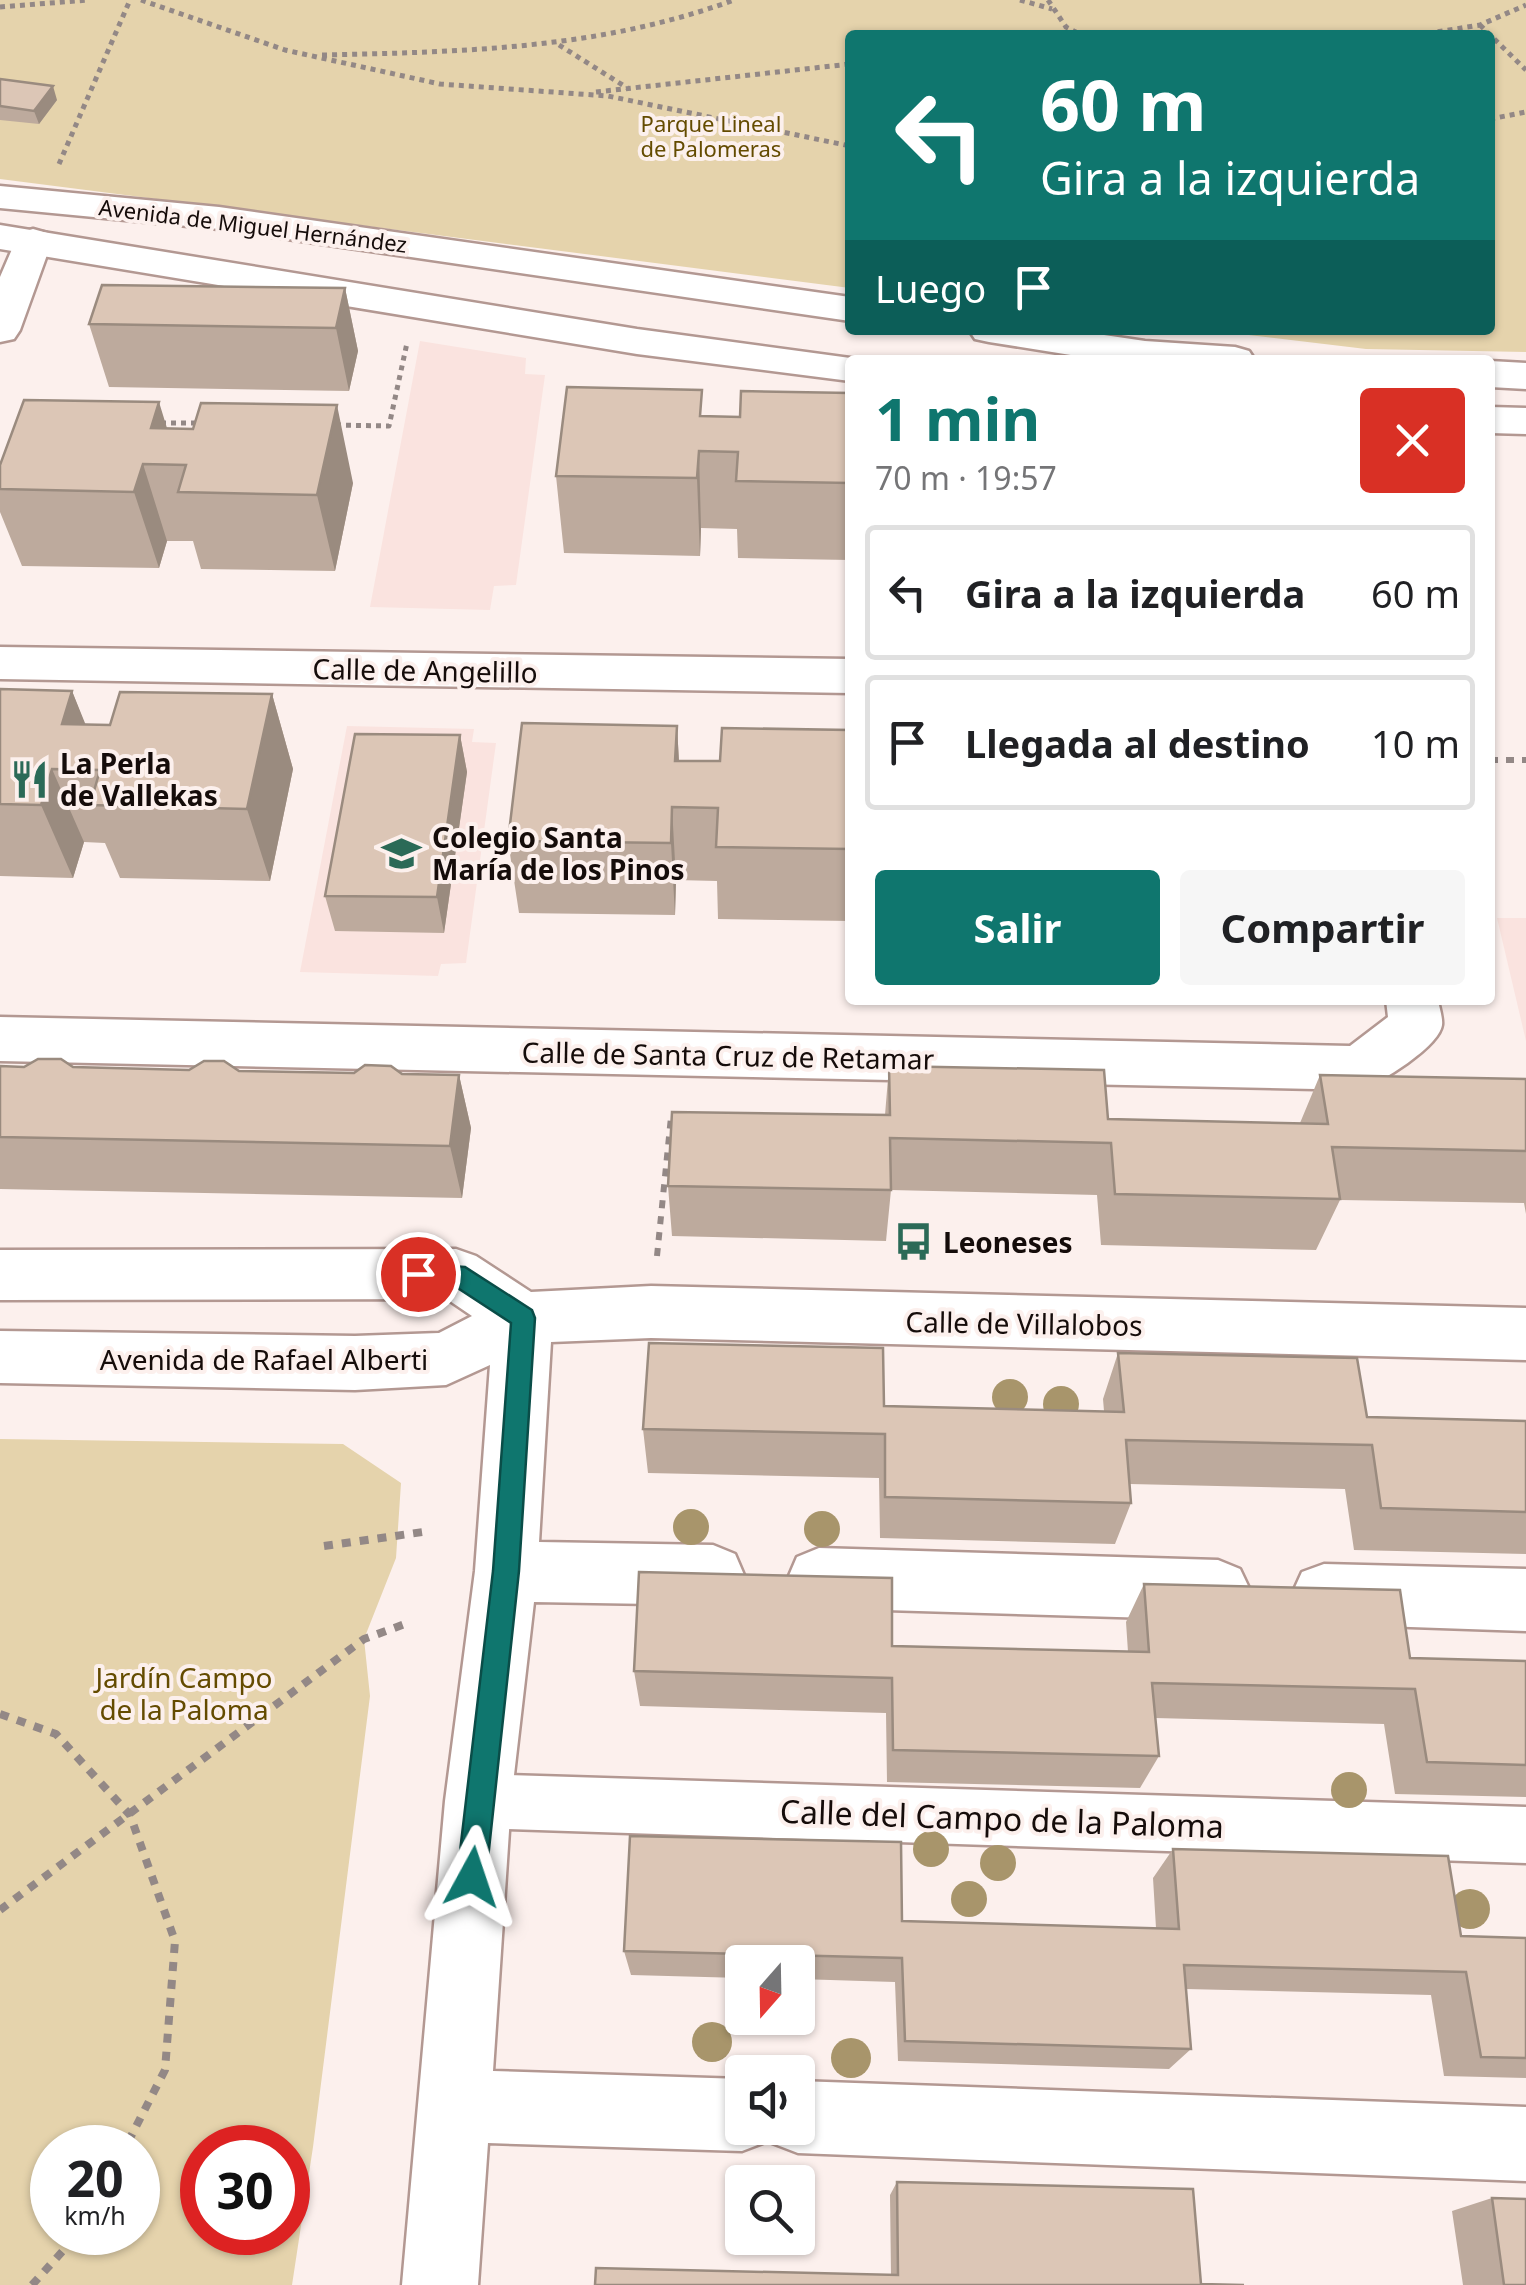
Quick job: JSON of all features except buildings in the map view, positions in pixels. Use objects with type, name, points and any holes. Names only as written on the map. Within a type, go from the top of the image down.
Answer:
[{"type":"street","name":"Avenida de Miguel Hernández","points":[[0,197],[219,218],[845,308]]},
{"type":"street","name":"Avenida de Miguel Hernández","points":[[16,239],[730,357],[845,368]]},
{"type":"street","points":[[0,330],[16,239]]},
{"type":"street","name":"Avenida de Miguel Hernández","points":[[317,290],[388,290],[522,308],[544,304],[560,290],[560,277],[505,258]]},
{"type":"street","name":"Avenida de Miguel Hernández","points":[[730,357],[644,335],[642,321],[649,311],[675,300],[777,314],[845,317]]},
{"type":"street","points":[[1022,335],[1160,355]]},
{"type":"street","points":[[1495,374],[1526,376]]},
{"type":"street","points":[[1495,420],[1526,420]]},
{"type":"street","name":"Calle de Angelillo","points":[[0,663],[845,676]]},
{"type":"street","name":"Calle de Santa Cruz de Retamar","points":[[0,1039],[1360,1068],[1416,1025],[1413,1005]]},
{"type":"street","points":[[0,1275],[456,1274],[523,1318],[506,1571],[478,1800],[440,2285]]},
{"type":"street","name":"Calle de Villalobos","points":[[523,1318],[668,1313],[1526,1334]]},
{"type":"street","name":"Avenida de Rafael Alberti","points":[[0,1357],[355,1362],[446,1359],[523,1318]]},
{"type":"street","points":[[506,1571],[1526,1600]]},
{"type":"street","name":"Calle del Campo de la Paloma","points":[[478,1800],[1526,1835]]},
{"type":"street","points":[[452,2106],[725,2114]]},
{"type":"street","points":[[815,2118],[1526,2144]]},
{"type":"path","points":[[0,7],[88,0]]},
{"type":"path","points":[[58,165],[130,0]]},
{"type":"path","points":[[141,0],[309,56],[440,84],[608,96],[845,145]]},
{"type":"path","points":[[309,56],[558,45],[610,38],[678,21],[734,0]]},
{"type":"path","points":[[1020,0],[1054,9]]},
{"type":"path","points":[[1048,0],[1071,30]]},
{"type":"path","points":[[1449,30],[1480,25],[1526,5]]},
{"type":"path","points":[[1480,25],[1485,30]]},
{"type":"path","points":[[1495,40],[1526,70]]},
{"type":"path","points":[[558,45],[629,90]]},
{"type":"path","points":[[570,94],[845,65]]},
{"type":"path","points":[[1495,118],[1526,112]]},
{"type":"path","points":[[331,425],[389,426],[414,307]]},
{"type":"path","points":[[157,423],[215,424]]},
{"type":"path","points":[[1495,760],[1526,760]]},
{"type":"path","points":[[657,1258],[671,1117]]},
{"type":"path","points":[[324,1546],[423,1532]]},
{"type":"path","points":[[0,1910],[364,1639],[405,1624]]},
{"type":"path","points":[[0,1714],[56,1734],[130,1815],[176,1941],[165,2070],[137,2125]]},
{"type":"path","points":[[32,2285],[59,2255]]},
{"type":"shaded area","points":[[420,341],[526,358],[525,374],[545,375],[516,585],[494,586],[490,610],[370,607]]},
{"type":"shaded area","name":"Colegio Santa María de los Pinos","points":[[347,726],[474,729],[472,742],[496,743],[466,963],[441,964],[438,976],[300,972]]},
{"type":"shaded area","points":[[1497,918],[1526,918],[1526,1041]]},
{"type":"green space","name":"Parque Lineal de Palomeras","points":[[0,0],[1526,0],[1526,352],[1366,349],[1248,335],[1495,335],[1495,30],[845,30],[845,287],[0,179]]},
{"type":"green space","name":"Jardín Campo de la Paloma","points":[[0,1439],[343,1444],[401,1483],[396,1558],[364,1639],[370,1696],[310,2167],[310,2125],[180,2125],[180,2255],[297,2255],[292,2285],[0,2285]]},
{"type":"place","name":"La Perla de Vallekas","points":[[30,779]]},
{"type":"place","name":"Colegio Santa María de los Pinos","points":[[402,853]]},
{"type":"place","name":"Leoneses","points":[[913,1242]]},
{"type":"route","points":[[418,1274],[456,1274],[523,1318],[506,1571],[472,1877]]}]
